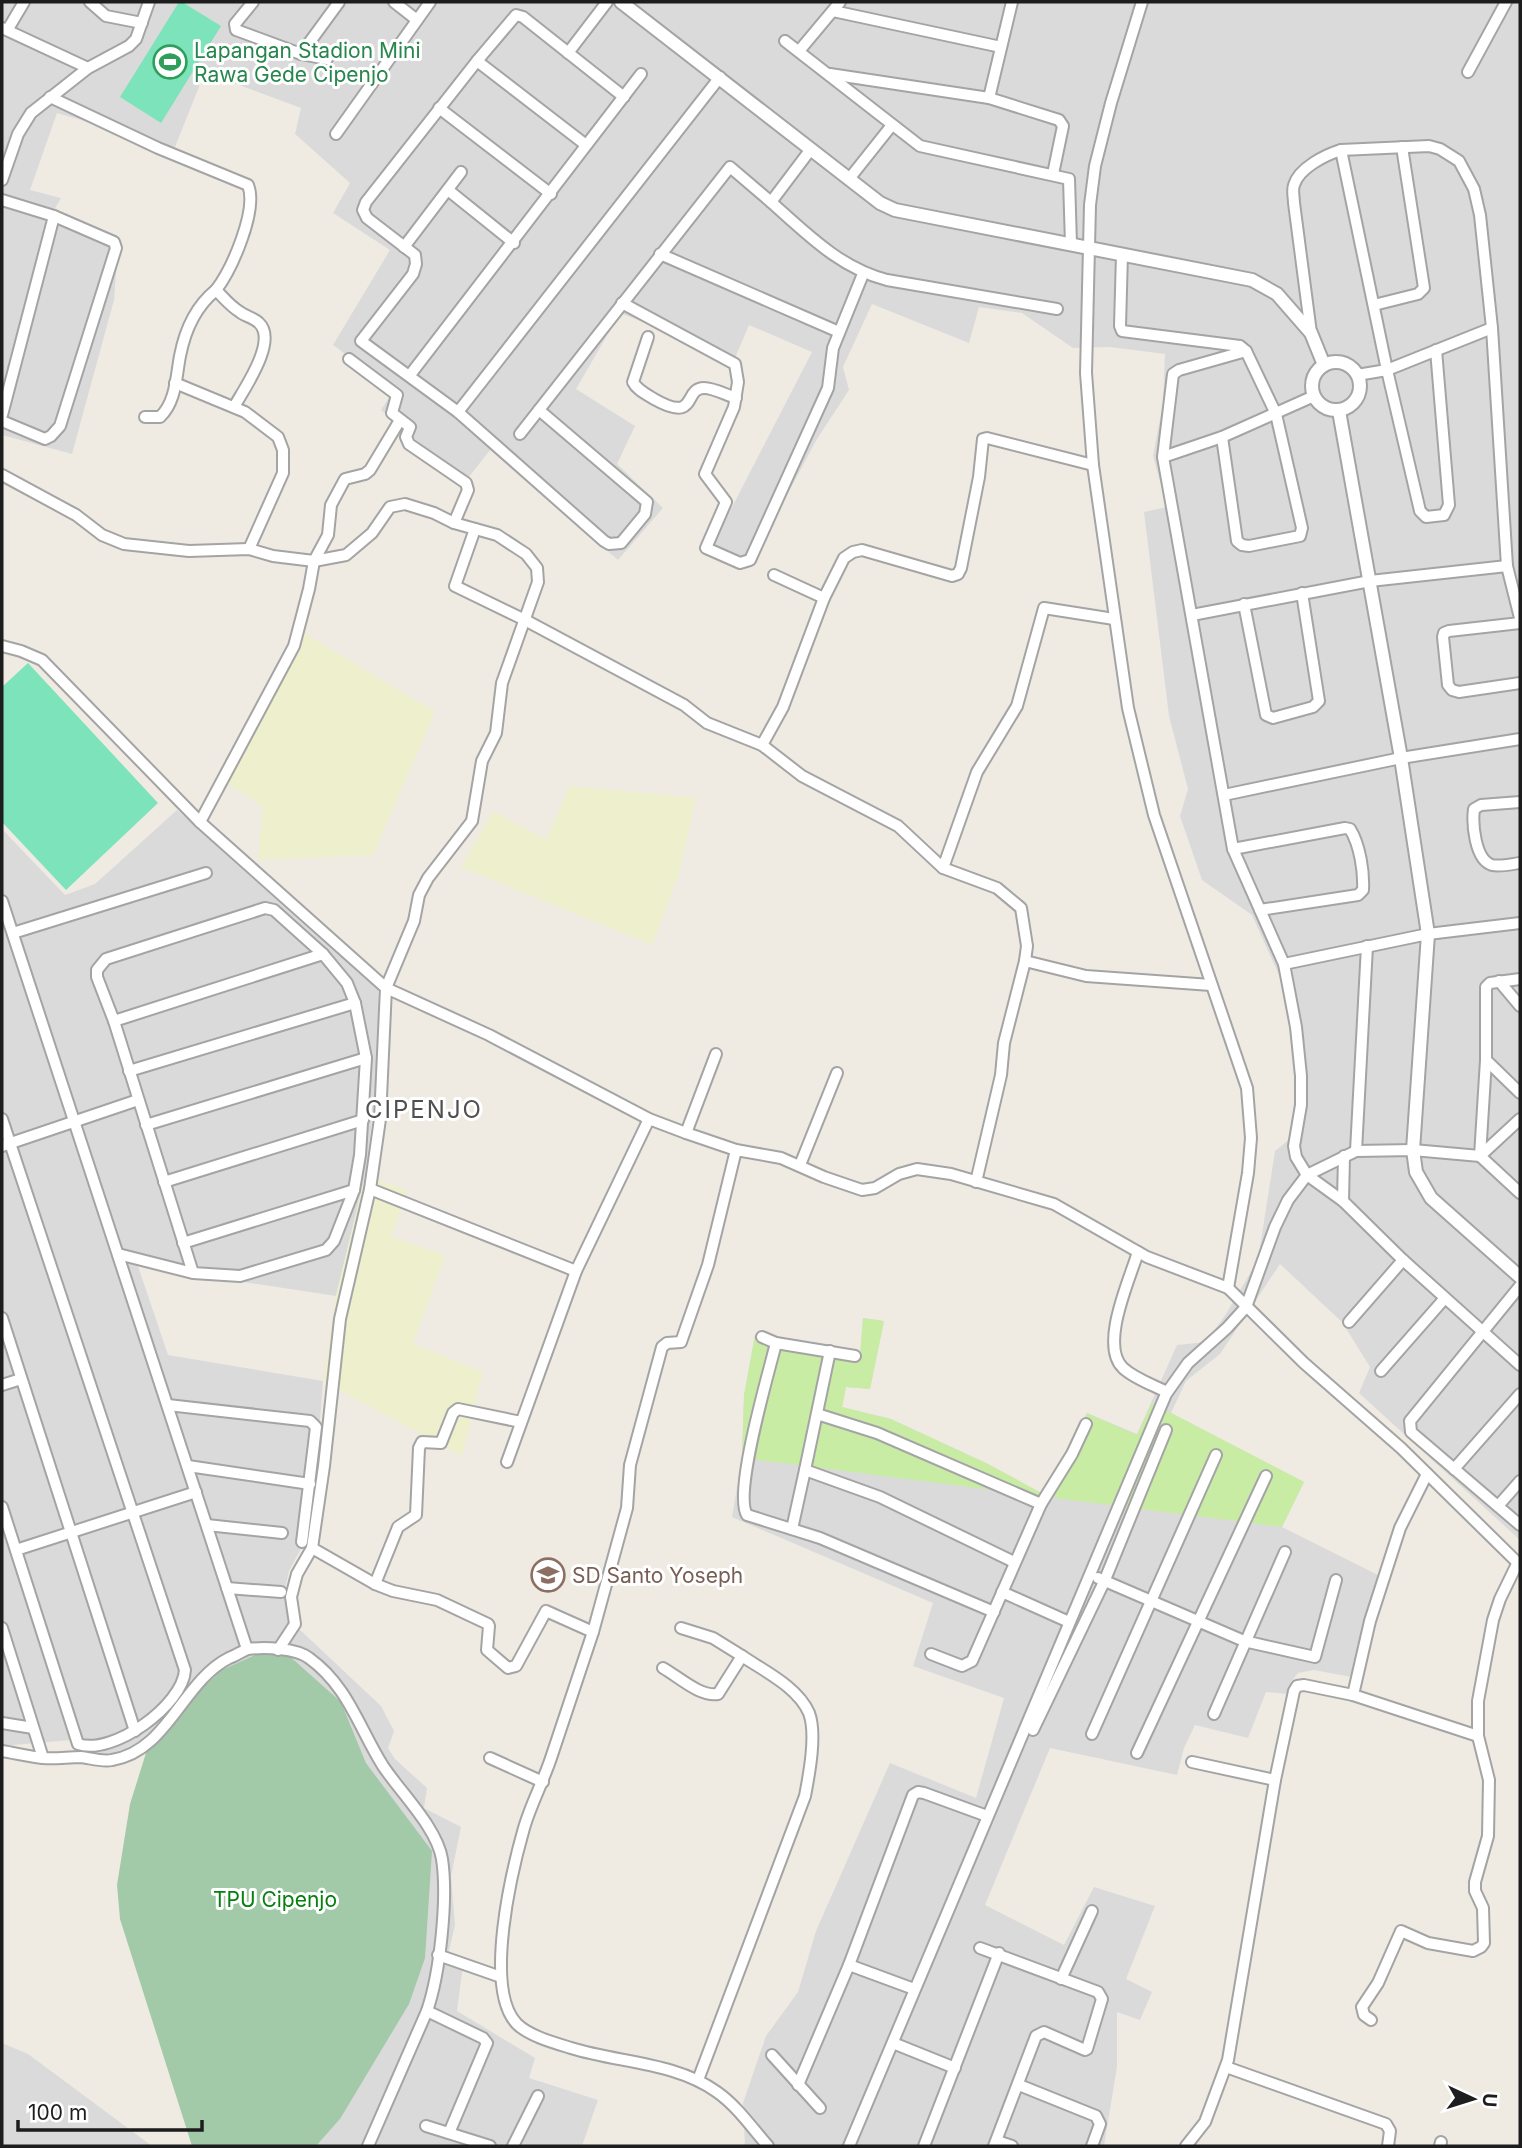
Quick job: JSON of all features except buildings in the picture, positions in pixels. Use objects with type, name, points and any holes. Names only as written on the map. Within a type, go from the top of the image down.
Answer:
[{"type":"street","points":[[24,2],[5,29],[88,68]]},
{"type":"street","points":[[90,2],[106,16],[142,23]]},
{"type":"street","points":[[2,180],[18,134],[31,113],[88,68],[129,46],[136,39],[149,2]]},
{"type":"street","points":[[254,2],[235,24],[236,30],[301,54],[327,60]]},
{"type":"street","points":[[301,54],[339,2]]},
{"type":"street","points":[[394,2],[417,20]]},
{"type":"street","points":[[335,134],[430,2]]},
{"type":"street","points":[[568,53],[607,2]]},
{"type":"street","points":[[621,2],[720,76],[880,203],[895,210],[1251,281],[1264,285],[1277,294],[1311,333]]},
{"type":"street","points":[[989,98],[1012,2]]},
{"type":"street","points":[[1142,2],[1114,91],[1096,166],[1090,205],[1086,373],[1093,465],[1128,708],[1154,815],[1247,1088],[1251,1138],[1238,1238],[1228,1287]]},
{"type":"street","points":[[1468,72],[1506,2]]},
{"type":"street","points":[[799,51],[836,6],[1001,47]]},
{"type":"street","points":[[539,410],[647,502],[645,514],[621,542],[609,544],[604,541],[458,412],[361,341],[413,274],[416,264],[415,255],[367,218],[363,211],[366,202],[439,108],[516,15],[523,17],[624,97]]},
{"type":"street","points":[[785,41],[920,146],[1069,179],[1071,244]]},
{"type":"street","points":[[477,61],[586,145]]},
{"type":"street","points":[[410,375],[514,243],[641,74]]},
{"type":"street","points":[[827,74],[989,98],[1057,119],[1062,123],[1052,174]]},
{"type":"street","points":[[458,412],[720,76]]},
{"type":"street","points":[[50,97],[158,148],[248,185],[251,194],[234,258],[216,290],[202,302],[191,319],[180,354],[174,392],[160,417],[145,417]]},
{"type":"street","points":[[439,108],[551,194]]},
{"type":"street","points":[[849,179],[892,125]]},
{"type":"street","points":[[1324,365],[1311,333],[1294,186],[1308,167],[1341,150],[1429,146],[1440,149],[1459,161],[1467,174],[1474,189],[1480,215],[1493,328],[1507,566],[1520,621],[1449,631],[1443,637],[1448,685],[1459,692],[1520,683]]},
{"type":"street","points":[[1374,304],[1418,293],[1424,288],[1402,147]]},
{"type":"street","points":[[771,202],[811,149]]},
{"type":"street","points":[[1341,150],[1387,370],[1420,511],[1426,517],[1444,515],[1448,505],[1436,350]]},
{"type":"street","points":[[520,434],[730,167],[817,243],[863,274],[887,281],[1057,309]]},
{"type":"street","points":[[404,247],[461,172]]},
{"type":"street","points":[[448,190],[514,243]]},
{"type":"street","points":[[2,200],[54,216],[114,242],[116,248],[60,426],[45,439],[2,421]]},
{"type":"street","points":[[2,415],[54,216]]},
{"type":"street","points":[[660,254],[838,332]]},
{"type":"street","points":[[1122,254],[1122,331],[1240,346],[1246,351],[1276,414],[1302,528],[1300,536],[1249,546],[1237,541],[1222,437]]},
{"type":"street","points":[[622,303],[735,364],[738,382],[736,398],[706,467],[707,480],[726,502],[706,548],[740,563],[746,563],[750,561],[828,388],[833,348],[863,274]]},
{"type":"street","points":[[216,290],[240,313],[260,323],[265,334],[259,362],[234,407]]},
{"type":"street","points":[[1357,375],[1387,370],[1493,328]]},
{"type":"street","points":[[648,337],[633,382],[642,392],[678,409],[687,404],[698,390],[705,388],[736,398]]},
{"type":"street","points":[[1246,351],[1173,374],[1163,457],[1233,849],[1284,964],[1296,1027],[1301,1105],[1294,1152],[1307,1175],[1343,1201],[1403,1260],[1520,1365]]},
{"type":"street","points":[[349,359],[397,395],[392,413],[410,426],[406,437],[409,444],[466,483],[468,490],[454,523]]},
{"type":"street","points":[[1342,363],[1351,367],[1357,375],[1360,386],[1358,397],[1350,406],[1339,411],[1324,408],[1314,396],[1313,379],[1324,365],[1342,363]]},
{"type":"street","points":[[175,383],[245,412],[278,437],[283,450],[284,474],[249,549]]},
{"type":"street","points":[[1163,457],[1222,437],[1314,396]]},
{"type":"street","points":[[1339,411],[1401,758],[1428,933],[1413,1150],[1416,1172],[1431,1198],[1520,1277]]},
{"type":"street","points":[[201,822],[294,646],[314,561],[328,535],[331,505],[345,479],[370,470],[400,420]]},
{"type":"street","points":[[762,745],[783,707],[824,598],[844,558],[862,550],[952,576],[958,574],[979,477],[982,439],[987,438],[1093,465]]},
{"type":"street","points":[[2,475],[76,515],[103,535],[124,544],[189,551],[249,549],[273,556],[314,561],[346,555],[372,533],[390,507],[397,504],[419,508],[454,523],[497,535],[526,554],[537,568],[538,582],[502,683],[496,733],[482,761],[472,821],[428,878],[419,895],[414,921],[386,988],[380,1119],[370,1189],[340,1318],[324,1466],[307,1545],[291,1597],[295,1624],[278,1650]]},
{"type":"street","points":[[475,529],[454,586],[684,705],[707,723],[762,745],[802,776],[898,826],[943,868],[997,888],[1021,908],[1027,946],[1025,961],[1004,1043],[1000,1075],[976,1182]]},
{"type":"street","points":[[1192,615],[1370,581],[1507,566]]},
{"type":"street","points":[[774,575],[824,598]]},
{"type":"street","points":[[1244,604],[1266,715],[1273,718],[1314,707],[1319,701],[1302,593]]},
{"type":"street","points":[[943,868],[977,772],[1017,706],[1044,608],[1114,619]]},
{"type":"street","points":[[2,646],[42,660],[201,822],[386,988],[489,1035],[649,1119],[686,1133],[736,1150],[781,1158],[862,1190],[874,1188],[899,1174],[917,1169],[951,1174],[1054,1205],[1138,1252],[1228,1287],[1337,1394],[1427,1474],[1519,1564],[1500,1599],[1493,1620],[1478,1701],[1478,1736],[1489,1780],[1488,1836],[1475,1882],[1475,1891],[1483,1908],[1484,1943],[1474,1951],[1438,1946],[1401,1931],[1378,1983],[1362,2007],[1364,2015],[1371,2020]]},
{"type":"street","points":[[1224,795],[1401,758],[1520,739]]},
{"type":"street","points":[[1520,802],[1481,805],[1474,810],[1473,818],[1481,856],[1487,862],[1494,865],[1520,863]]},
{"type":"street","points":[[1233,849],[1345,828],[1350,829],[1355,837],[1364,881],[1363,890],[1358,895],[1260,910]]},
{"type":"street","points":[[13,933],[206,873]]},
{"type":"street","points":[[2,901],[247,1649]]},
{"type":"street","points":[[118,1254],[193,1273],[240,1276],[326,1250],[334,1241],[355,1190],[363,1120],[366,1058],[355,1003],[347,983],[323,954],[274,911],[265,908],[106,959],[97,970],[97,977],[114,1021],[193,1273]]},
{"type":"street","points":[[1284,964],[1428,933],[1520,923]]},
{"type":"street","points":[[1356,1151],[1367,946]]},
{"type":"street","points":[[114,1021],[323,954]]},
{"type":"street","points":[[1025,961],[1086,976],[1211,985]]},
{"type":"street","points":[[1480,1156],[1486,1060],[1486,988],[1490,983],[1520,979]]},
{"type":"street","points":[[1499,981],[1520,1006]]},
{"type":"street","points":[[129,1071],[355,1003]]},
{"type":"street","points":[[686,1133],[716,1054]]},
{"type":"street","points":[[146,1125],[366,1058]]},
{"type":"street","points":[[1486,1060],[1520,1093]]},
{"type":"street","points":[[800,1165],[837,1073]]},
{"type":"street","points":[[6,1144],[138,1100]]},
{"type":"street","points":[[2,1119],[6,1144],[185,1670],[185,1680],[181,1688],[149,1721],[135,1731],[116,1741],[85,1746],[78,1744],[2,1507]]},
{"type":"street","points":[[507,1462],[576,1272],[649,1119]]},
{"type":"street","points":[[1480,1156],[1520,1119]]},
{"type":"street","points":[[164,1182],[363,1120]]},
{"type":"street","points":[[736,1150],[708,1265],[681,1342],[667,1343],[662,1347],[630,1465],[627,1508],[593,1632],[525,1824],[514,1866],[502,1936],[501,1977],[508,2007],[516,2023],[526,2030],[571,2048],[667,2070],[698,2080],[719,2093],[768,2146]]},
{"type":"street","points":[[849,2146],[1167,1392],[1188,1363],[1246,1307],[1275,1227],[1288,1200],[1307,1175],[1356,1151],[1413,1150],[1480,1156],[1520,1193]]},
{"type":"street","points":[[1343,1156],[1343,1201]]},
{"type":"street","points":[[370,1189],[576,1272]]},
{"type":"street","points":[[183,1243],[355,1190]]},
{"type":"street","points":[[1138,1252],[1113,1330],[1116,1355],[1122,1367],[1167,1392]]},
{"type":"street","points":[[1349,1322],[1403,1260]]},
{"type":"street","points":[[1520,1286],[1410,1421],[1411,1432],[1520,1525]]},
{"type":"street","points":[[1381,1371],[1445,1298]]},
{"type":"street","points":[[2,1318],[135,1731]]},
{"type":"street","points":[[762,1337],[776,1343],[855,1356]]},
{"type":"street","points":[[776,1343],[760,1403],[742,1501],[747,1515],[820,1538],[994,1612]]},
{"type":"street","points":[[792,1529],[830,1351]]},
{"type":"street","points":[[2,1385],[21,1379]]},
{"type":"street","points":[[1454,1469],[1520,1394]]},
{"type":"street","points":[[168,1405],[310,1421],[316,1427],[307,1545]]},
{"type":"street","points":[[374,1584],[398,1527],[416,1515],[419,1448],[422,1442],[442,1443],[453,1413],[458,1409],[521,1422]]},
{"type":"street","points":[[817,1414],[877,1433],[1041,1504]]},
{"type":"street","points":[[931,1654],[962,1666],[968,1665],[975,1655],[1041,1504],[1072,1454],[1086,1424]]},
{"type":"street","points":[[1033,1730],[1104,1582],[1166,1430]]},
{"type":"street","points":[[1092,1734],[1216,1455]]},
{"type":"street","points":[[188,1466],[310,1484]]},
{"type":"street","points":[[805,1470],[880,1497],[1014,1562]]},
{"type":"street","points":[[1353,1695],[1370,1621],[1400,1528],[1427,1474]]},
{"type":"street","points":[[1137,1754],[1266,1476]]},
{"type":"street","points":[[1498,1506],[1520,1480]]},
{"type":"street","points":[[16,1550],[196,1492]]},
{"type":"street","points":[[207,1525],[282,1533]]},
{"type":"street","points":[[307,1545],[374,1584],[393,1591],[437,1600],[488,1623],[487,1650],[508,1668],[516,1666],[546,1611],[593,1632]]},
{"type":"street","points":[[1214,1714],[1285,1552]]},
{"type":"street","points":[[1090,1573],[1104,1582],[1244,1641],[1315,1657],[1336,1580]]},
{"type":"street","points":[[227,1588],[281,1592]]},
{"type":"street","points":[[1002,1592],[1069,1622]]},
{"type":"street","points":[[2,1628],[5,1647],[43,1758]]},
{"type":"street","points":[[681,1628],[713,1639],[791,1690],[808,1713],[811,1726],[810,1771],[805,1796],[698,2080]]},
{"type":"street","points":[[2,1751],[43,1758],[78,1757],[111,1761],[135,1752],[164,1727],[213,1666],[247,1649],[291,1649],[302,1654],[331,1679],[349,1701],[383,1765],[437,1841],[443,1868],[443,1911],[434,1990],[371,2145]]},
{"type":"street","points":[[663,1668],[705,1693],[715,1695],[742,1656]]},
{"type":"street","points":[[1186,2146],[1205,2122],[1226,2067],[1275,1780],[1297,1686],[1313,1686],[1353,1695],[1478,1736]]},
{"type":"street","points":[[2,1723],[33,1728]]},
{"type":"street","points":[[490,1758],[542,1782]]},
{"type":"street","points":[[1192,1762],[1275,1780]]},
{"type":"street","points":[[798,2085],[849,1965],[913,1795],[924,1793],[986,1816]]},
{"type":"street","points":[[1062,1979],[1092,1911]]},
{"type":"street","points":[[980,1948],[999,1953],[1101,1996],[1089,2046],[1085,2050],[1044,2032],[1036,2036],[996,2143],[1012,2146]]},
{"type":"street","points":[[924,2146],[999,1953]]},
{"type":"street","points":[[438,1955],[501,1977]]},
{"type":"street","points":[[849,1965],[914,1989]]},
{"type":"street","points":[[427,2011],[483,2038],[487,2043],[449,2133]]},
{"type":"street","points":[[893,2043],[955,2068]]},
{"type":"street","points":[[772,2055],[820,2108]]},
{"type":"street","points":[[1226,2067],[1386,2124],[1390,2131],[1388,2146]]},
{"type":"street","points":[[1019,2085],[1097,2116],[1100,2124],[1092,2146]]},
{"type":"street","points":[[513,2146],[538,2096]]},
{"type":"street","points":[[426,2126],[491,2146]]},
{"type":"shaded area","points":[[2,2],[1520,2],[1520,1540],[1359,1393],[1370,1367],[1342,1322],[1280,1264],[1220,1354],[1186,1381],[1171,1413],[1304,1482],[1282,1527],[1384,1578],[1357,1678],[1314,1670],[1298,1673],[1291,1682],[1288,1694],[1266,1692],[1248,1738],[1195,1725],[1184,1748],[1177,1775],[1050,1748],[985,1905],[1064,1945],[1094,1887],[1155,1906],[1126,1979],[1152,1992],[1140,2020],[1117,2012],[1117,2067],[1104,2146],[745,2146],[743,2103],[766,2036],[798,1992],[816,1931],[890,1763],[976,1798],[1004,1698],[913,1666],[933,1603],[732,1517],[742,1458],[744,1395],[755,1335],[860,1356],[863,1318],[884,1321],[870,1389],[846,1387],[842,1407],[891,1419],[988,1464],[1043,1494],[1087,1413],[1137,1434],[1177,1345],[1206,1342],[1258,1260],[1275,1151],[1291,1138],[1299,1106],[1297,1040],[1284,986],[1252,915],[1202,880],[1180,816],[1188,789],[1169,716],[1144,512],[1167,507],[1153,456],[1163,403],[1165,354],[1110,347],[1073,348],[1022,313],[979,307],[969,343],[872,304],[843,367],[849,390],[817,439],[751,562],[712,546],[812,352],[749,325],[735,358],[620,313],[576,389],[635,426],[617,464],[663,508],[618,560],[490,450],[465,482],[381,410],[394,390],[333,345],[390,250],[333,213],[350,183],[295,134],[301,108],[205,72],[175,147],[57,113],[30,190],[61,198],[50,217],[118,246],[114,300],[72,454],[2,435]]},
{"type":"shaded area","points":[[177,810],[378,987],[381,1050],[365,1176],[336,1296],[138,1266],[168,1355],[323,1381],[314,1500],[305,1541],[289,1571],[284,1593],[298,1628],[381,1706],[394,1731],[388,1748],[395,1759],[427,1788],[424,1808],[461,1827],[451,1876],[455,1925],[447,1959],[463,1965],[457,2011],[535,2058],[529,2078],[598,2100],[582,2146],[316,2146],[340,2119],[432,1852],[366,1763],[341,1702],[183,1706],[146,1753],[90,1760],[71,1740],[2,1746],[2,829],[65,895],[95,884]]},
{"type":"shaded area","points":[[2,2043],[28,2054],[152,2146],[2,2146]]},
{"type":"green space","name":"Lapangan Stadion Mini Rawa Gede Cipenjo","points":[[179,2],[221,26],[161,123],[120,97]]},
{"type":"green space","points":[[304,633],[435,712],[373,855],[258,860],[263,806],[222,780]]},
{"type":"green space","points":[[28,663],[158,803],[66,890],[2,822],[2,687]]},
{"type":"green space","points":[[570,786],[696,798],[679,873],[652,945],[461,867],[493,811],[546,840]]},
{"type":"green space","points":[[365,1176],[407,1190],[391,1237],[445,1255],[413,1344],[483,1372],[462,1456],[323,1381],[336,1296]]},
{"type":"green space","points":[[863,1318],[884,1321],[870,1389],[846,1387],[842,1407],[891,1419],[988,1464],[1043,1494],[1087,1413],[1137,1435],[1152,1403],[1304,1482],[1282,1527],[742,1458],[744,1395],[755,1335],[860,1356]]},
{"type":"green space","name":"TPU Cipenjo","points":[[277,1645],[341,1702],[366,1763],[432,1851],[425,1958],[409,2004],[340,2119],[316,2146],[192,2146],[120,1919],[117,1885],[130,1804],[146,1753],[183,1706],[222,1670]]},
{"type":"place","name":"Lapangan Stadion Mini Rawa Gede Cipenjo","points":[[170,62]]},
{"type":"place","name":"SD Santo Yoseph","points":[[548,1575]]},
{"type":"district","name":"CIPENJO","points":[[424,1109]]}]
